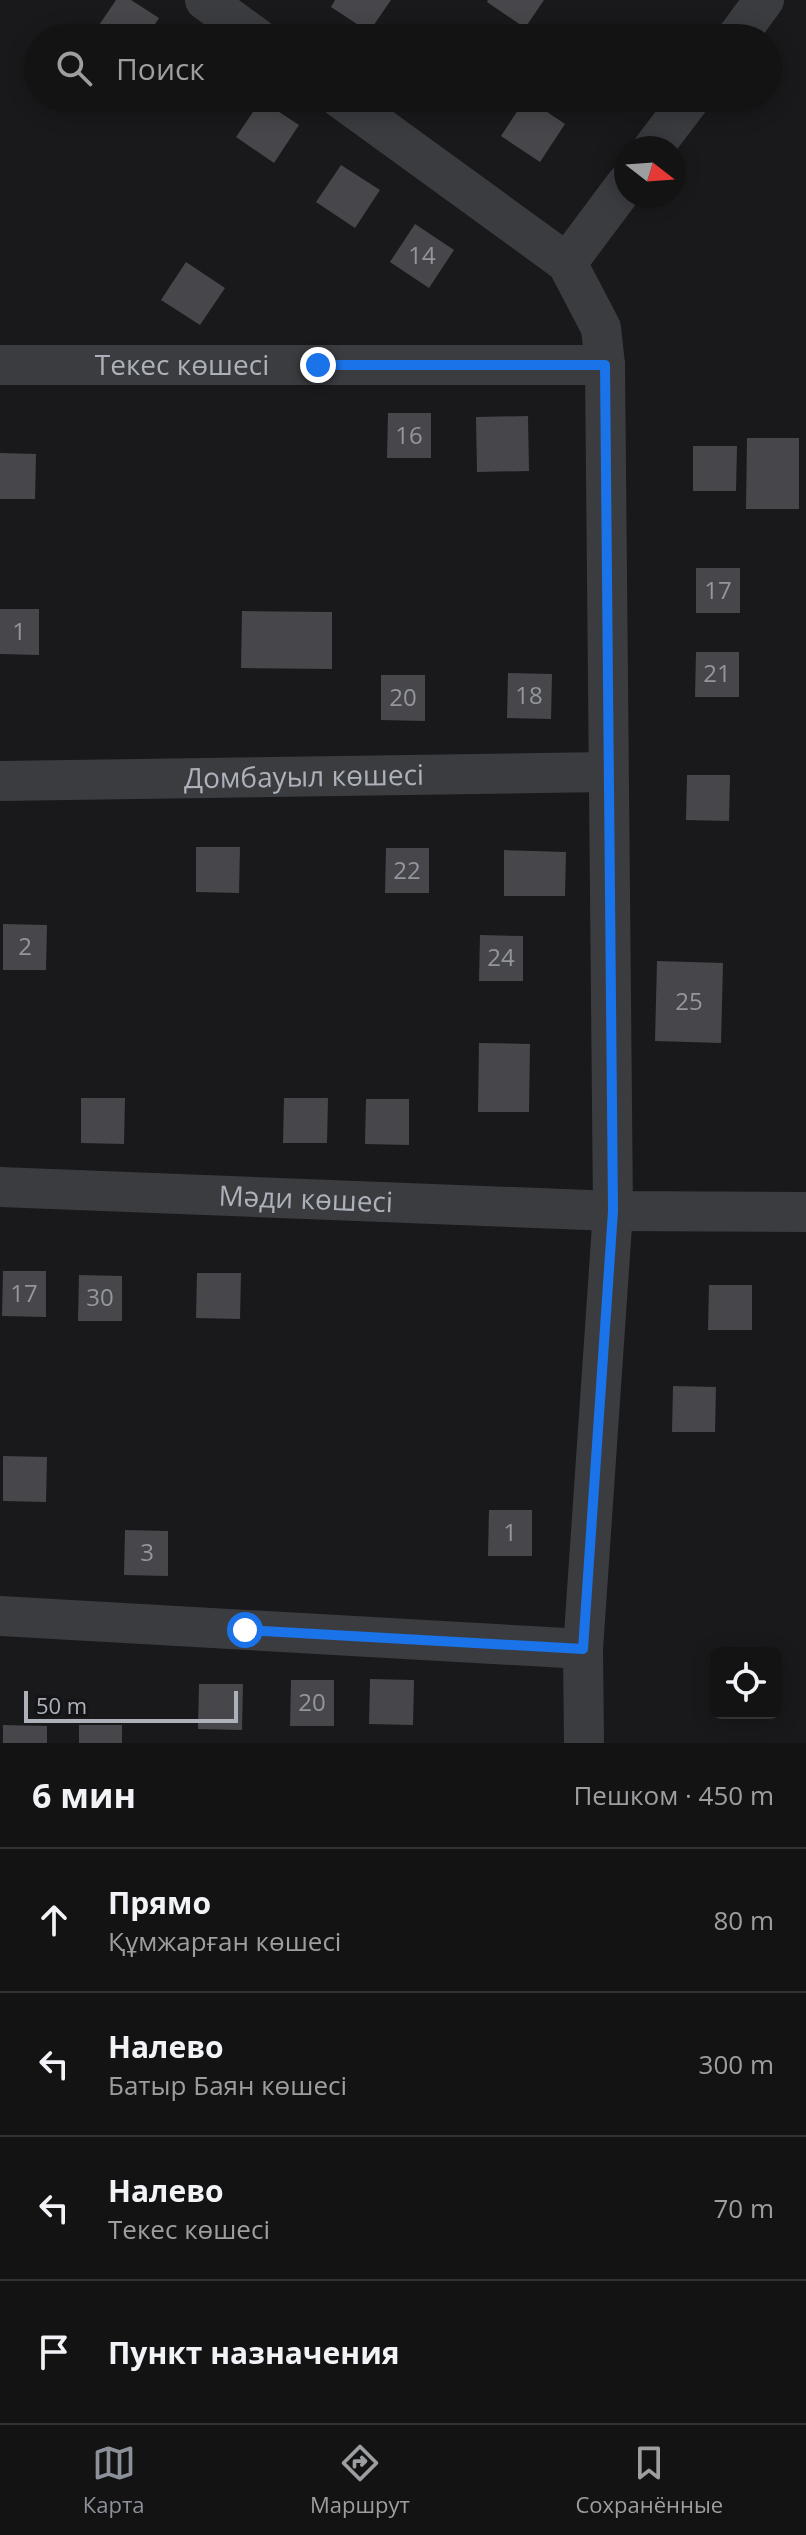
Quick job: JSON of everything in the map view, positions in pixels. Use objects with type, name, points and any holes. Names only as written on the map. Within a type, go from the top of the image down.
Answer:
[{"type":"street","points":[[205,0],[238,24]]},
{"type":"street","points":[[746,24],[764,0]]},
{"type":"street","points":[[359,112],[567,263],[601,328],[605,365],[613,1211],[583,1649],[584,1743]]},
{"type":"street","points":[[662,136],[680,112]]},
{"type":"street","points":[[567,263],[614,200]]},
{"type":"street","name":"Текес көшесі","points":[[0,365],[605,365]]},
{"type":"street","name":"Домбауыл көшесі","points":[[0,781],[607,772]]},
{"type":"street","name":"Мәди көшесі","points":[[0,1187],[613,1211],[806,1212]]},
{"type":"street","points":[[0,1616],[583,1649]]},
{"type":"building","points":[[116,0],[131,0],[159,18],[155,24],[100,24]]},
{"type":"building","points":[[335,0],[391,0],[374,24],[357,24],[331,7]]},
{"type":"building","points":[[544,0],[528,24],[519,24],[487,2]]},
{"type":"building","points":[[253,112],[279,112],[299,125],[274,163],[236,137]]},
{"type":"building","points":[[517,112],[547,112],[565,124],[540,162],[501,136]]},
{"type":"building","points":[[341,165],[380,190],[355,228],[316,202]]},
{"type":"building","points":[[415,224],[454,250],[429,288],[390,262]]},
{"type":"building","points":[[186,262],[225,288],[200,325],[161,300]]},
{"type":"building","points":[[388,413],[431,413],[431,458],[387,458]]},
{"type":"building","points":[[528,416],[529,471],[477,472],[476,417]]},
{"type":"building","points":[[747,438],[799,438],[799,509],[746,509]]},
{"type":"building","points":[[693,446],[737,446],[736,491],[693,491]]},
{"type":"building","points":[[0,453],[36,454],[35,499],[0,499]]},
{"type":"building","points":[[696,568],[740,568],[740,613],[696,613]]},
{"type":"building","points":[[0,609],[39,609],[39,655],[0,654]]},
{"type":"building","points":[[242,611],[332,612],[332,669],[241,668]]},
{"type":"building","points":[[696,652],[739,652],[739,697],[695,697]]},
{"type":"building","points":[[508,673],[552,674],[551,719],[507,718]]},
{"type":"building","points":[[381,675],[425,675],[425,721],[381,720]]},
{"type":"building","points":[[687,775],[730,775],[729,821],[686,820]]},
{"type":"building","points":[[196,847],[240,847],[239,893],[196,892]]},
{"type":"building","points":[[386,848],[429,848],[429,893],[385,893]]},
{"type":"building","points":[[504,850],[566,852],[565,896],[504,896]]},
{"type":"building","points":[[3,924],[47,925],[46,970],[3,970]]},
{"type":"building","points":[[480,935],[523,936],[523,981],[479,981]]},
{"type":"building","points":[[657,961],[723,963],[721,1043],[655,1041]]},
{"type":"building","points":[[479,1043],[530,1044],[529,1112],[478,1112]]},
{"type":"building","points":[[81,1098],[125,1098],[124,1144],[81,1143]]},
{"type":"building","points":[[284,1098],[328,1098],[327,1143],[283,1143]]},
{"type":"building","points":[[366,1099],[409,1099],[409,1145],[365,1144]]},
{"type":"building","points":[[3,1271],[46,1271],[46,1317],[2,1316]]},
{"type":"building","points":[[197,1273],[241,1273],[240,1319],[196,1318]]},
{"type":"building","points":[[79,1275],[122,1276],[122,1321],[78,1321]]},
{"type":"building","points":[[709,1285],[752,1285],[752,1330],[708,1330]]},
{"type":"building","points":[[673,1386],[716,1387],[715,1432],[672,1432]]},
{"type":"building","points":[[3,1456],[47,1457],[46,1502],[3,1501]]},
{"type":"building","points":[[489,1510],[532,1510],[532,1556],[488,1556]]},
{"type":"building","points":[[125,1530],[168,1531],[168,1576],[124,1575]]},
{"type":"building","points":[[370,1679],[414,1680],[413,1725],[369,1724]]},
{"type":"building","points":[[291,1680],[334,1680],[334,1726],[290,1726]]},
{"type":"building","points":[[199,1684],[243,1684],[242,1730],[198,1729]]},
{"type":"building","points":[[3,1725],[47,1726],[47,1743],[3,1743]]},
{"type":"building","points":[[79,1725],[122,1725],[122,1743],[79,1743]]},
{"type":"route","points":[[245,1630],[583,1649],[613,1211],[605,365],[318,365]]}]
